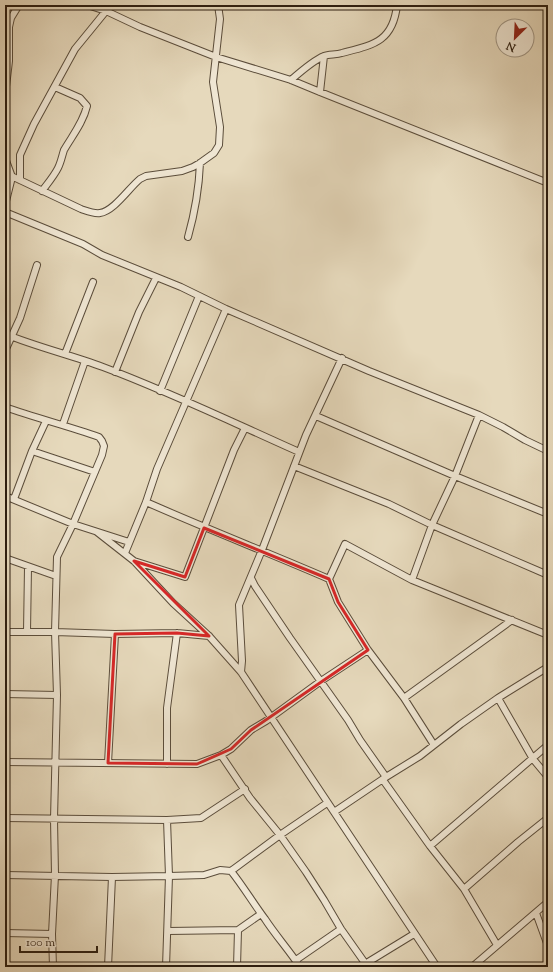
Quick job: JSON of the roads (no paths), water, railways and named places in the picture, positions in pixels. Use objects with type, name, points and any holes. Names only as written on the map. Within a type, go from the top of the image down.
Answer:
[{"type":"street","points":[[5,95],[9,61],[8,22],[19,5]]},
{"type":"street","points":[[87,5],[106,11],[140,27],[216,57],[291,80],[548,183]]},
{"type":"street","points":[[5,173],[81,209],[100,213],[110,209],[140,179],[146,176],[182,171],[200,163],[214,153],[219,145],[220,127],[213,82],[220,19],[218,5]]},
{"type":"street","points":[[291,80],[324,56],[341,54],[366,47],[382,40],[392,26],[397,5]]},
{"type":"street","points":[[20,180],[20,155],[34,124],[75,48],[106,11]]},
{"type":"street","points":[[320,92],[324,56]]},
{"type":"street","points":[[42,191],[51,180],[58,167],[64,152],[86,112],[87,106],[80,98],[55,86]]},
{"type":"street","points":[[5,149],[5,158],[12,177],[5,205]]},
{"type":"street","points":[[188,237],[199,190],[200,163]]},
{"type":"street","points":[[5,212],[76,241],[102,255],[369,371],[479,415],[548,451]]},
{"type":"street","points":[[5,351],[20,318],[37,265]]},
{"type":"street","points":[[115,372],[139,312],[156,278]]},
{"type":"street","points":[[65,354],[93,282]]},
{"type":"street","points":[[160,391],[199,296]]},
{"type":"street","points":[[125,553],[146,502],[157,469],[226,309]]},
{"type":"street","points":[[5,334],[53,352],[65,354],[115,372],[187,401],[299,452]]},
{"type":"street","points":[[241,672],[240,605],[306,435],[342,358]]},
{"type":"street","points":[[63,424],[85,361]]},
{"type":"street","points":[[5,407],[46,421],[63,424],[99,437],[102,441],[103,450],[73,524],[57,557],[57,695],[54,819],[55,875],[52,934],[53,967]]},
{"type":"street","points":[[412,580],[432,525],[455,476],[479,415]]},
{"type":"street","points":[[316,416],[548,514]]},
{"type":"street","points":[[14,499],[32,450],[46,421]]},
{"type":"street","points":[[134,561],[185,577],[234,450],[245,428]]},
{"type":"street","points":[[32,450],[95,472]]},
{"type":"street","points":[[294,466],[389,504],[432,525],[548,575]]},
{"type":"street","points":[[5,496],[73,524],[129,542]]},
{"type":"street","points":[[146,502],[204,528],[262,550],[329,579],[338,602],[368,650],[404,698],[434,745]]},
{"type":"street","points":[[98,532],[134,561],[173,603],[209,636],[241,672],[437,967]]},
{"type":"street","points":[[329,579],[345,544],[412,580],[548,634]]},
{"type":"street","points":[[5,558],[56,576]]},
{"type":"street","points":[[27,632],[28,567]]},
{"type":"street","points":[[251,578],[430,846],[464,890],[497,945]]},
{"type":"street","points":[[404,698],[512,620]]},
{"type":"street","points":[[5,632],[115,634],[177,633],[209,636]]},
{"type":"street","points":[[167,764],[167,708],[177,633]]},
{"type":"street","points":[[108,763],[115,634]]},
{"type":"street","points":[[5,762],[197,764],[231,749],[251,730],[368,650]]},
{"type":"street","points":[[334,812],[384,778],[420,756],[461,724],[498,698],[548,667]]},
{"type":"street","points":[[5,694],[57,695]]},
{"type":"street","points":[[498,698],[533,759],[548,778]]},
{"type":"street","points":[[430,846],[548,745]]},
{"type":"street","points":[[221,754],[250,798],[280,835],[324,900],[362,965],[414,934]]},
{"type":"street","points":[[5,818],[167,820],[201,818],[245,789]]},
{"type":"street","points":[[5,875],[112,877],[169,876],[204,875],[220,870],[231,871],[327,803]]},
{"type":"street","points":[[464,890],[518,842],[548,818]]},
{"type":"street","points":[[166,967],[169,876],[167,820]]},
{"type":"street","points":[[231,871],[300,967]]},
{"type":"street","points":[[108,967],[112,877]]},
{"type":"street","points":[[472,967],[488,955],[497,945],[548,902]]},
{"type":"street","points":[[536,913],[548,946]]},
{"type":"street","points":[[168,930],[238,930],[261,914]]},
{"type":"street","points":[[296,960],[341,929]]},
{"type":"street","points":[[237,967],[238,930]]},
{"type":"street","points":[[5,933],[52,934]]}]
